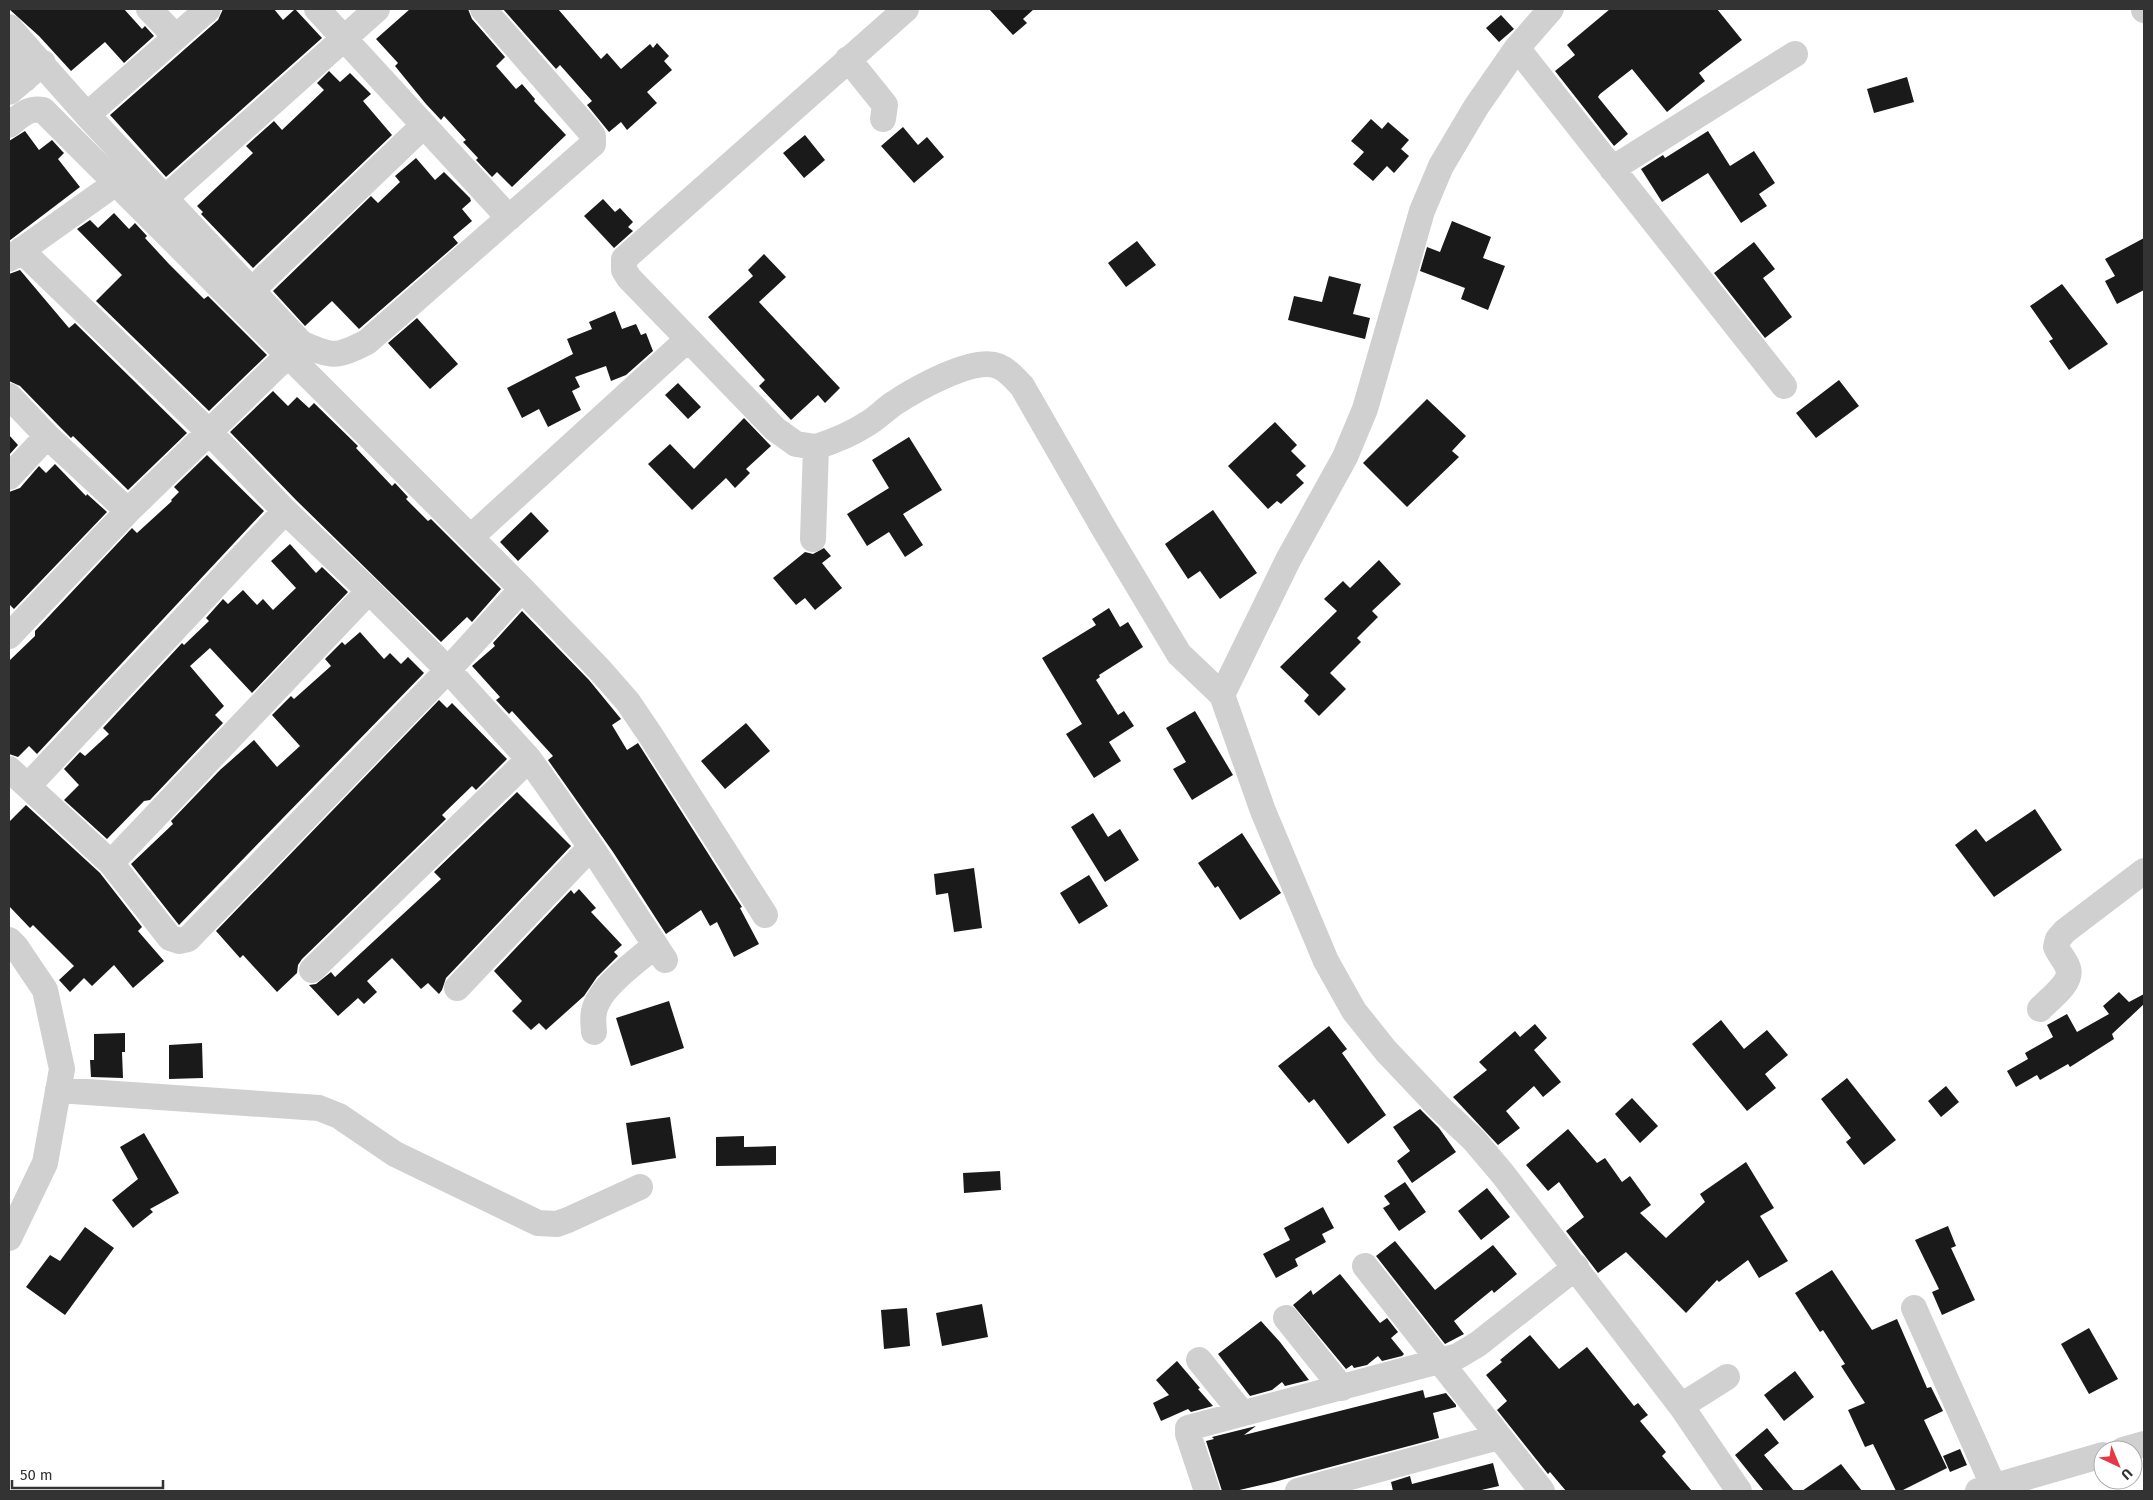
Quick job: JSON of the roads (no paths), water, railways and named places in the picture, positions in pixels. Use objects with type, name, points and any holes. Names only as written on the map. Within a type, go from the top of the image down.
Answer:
[{"type":"street","points":[[149,9],[175,36]]},
{"type":"street","points":[[87,115],[208,9]]},
{"type":"street","points":[[317,9],[509,218]]},
{"type":"street","points":[[164,200],[378,9]]},
{"type":"street","points":[[9,27],[21,74],[87,115],[164,200],[301,343],[326,354],[346,353],[367,342],[593,144],[593,136],[483,9]]},
{"type":"street","points":[[906,9],[624,259],[624,270],[687,340],[775,428],[796,444],[816,447],[843,437],[867,424],[918,388],[957,371],[976,366],[997,366],[1010,373],[1022,386],[1103,527],[1180,654],[1222,695],[1263,811],[1326,961],[1354,1011],[1393,1058],[1439,1107],[1474,1140],[1576,1267],[1681,1406],[1739,1491]]},
{"type":"street","points":[[1222,695],[1288,560],[1345,457],[1365,409],[1422,211],[1441,166],[1476,107],[1517,48],[1551,9]]},
{"type":"street","points":[[1517,48],[1784,386]]},
{"type":"street","points":[[1612,169],[1795,54]]},
{"type":"street","points":[[848,60],[885,105],[883,120]]},
{"type":"street","points":[[9,125],[26,112],[36,108],[43,110],[522,589],[628,702],[766,914]]},
{"type":"street","points":[[251,291],[423,126]]},
{"type":"street","points":[[116,183],[15,255],[210,433],[285,511],[369,590],[448,670],[529,759],[591,847],[660,953],[608,988],[598,1001],[593,1014],[594,1032]]},
{"type":"street","points":[[470,537],[687,340]]},
{"type":"street","points":[[9,636],[128,511],[287,356]]},
{"type":"street","points":[[9,396],[47,436],[128,511]]},
{"type":"street","points":[[9,476],[47,436]]},
{"type":"street","points":[[813,539],[816,447]]},
{"type":"street","points":[[28,786],[285,511]]},
{"type":"street","points":[[9,769],[111,864],[170,938],[179,941],[188,939],[448,670],[522,589]]},
{"type":"street","points":[[111,864],[369,590]]},
{"type":"street","points":[[312,970],[529,759]]},
{"type":"street","points":[[457,988],[591,847]]},
{"type":"street","points":[[2040,1009],[2066,982],[2069,974],[2068,966],[2056,946],[2058,939],[2065,930],[2144,871]]},
{"type":"street","points":[[9,1238],[45,1163],[62,1069],[45,990],[11,947]]},
{"type":"street","points":[[58,1090],[319,1108],[339,1116],[395,1154],[538,1223],[557,1224],[640,1188]]},
{"type":"street","points":[[1365,1266],[1542,1491]]},
{"type":"street","points":[[1207,1491],[1188,1434],[1188,1428],[1458,1356],[1478,1344],[1576,1267]]},
{"type":"street","points":[[1914,1308],[1985,1488],[2093,1458]]},
{"type":"street","points":[[1286,1318],[1342,1388]]},
{"type":"street","points":[[1199,1360],[1242,1413]]},
{"type":"street","points":[[1681,1406],[1727,1377]]},
{"type":"street","points":[[1298,1491],[1499,1437]]}]
